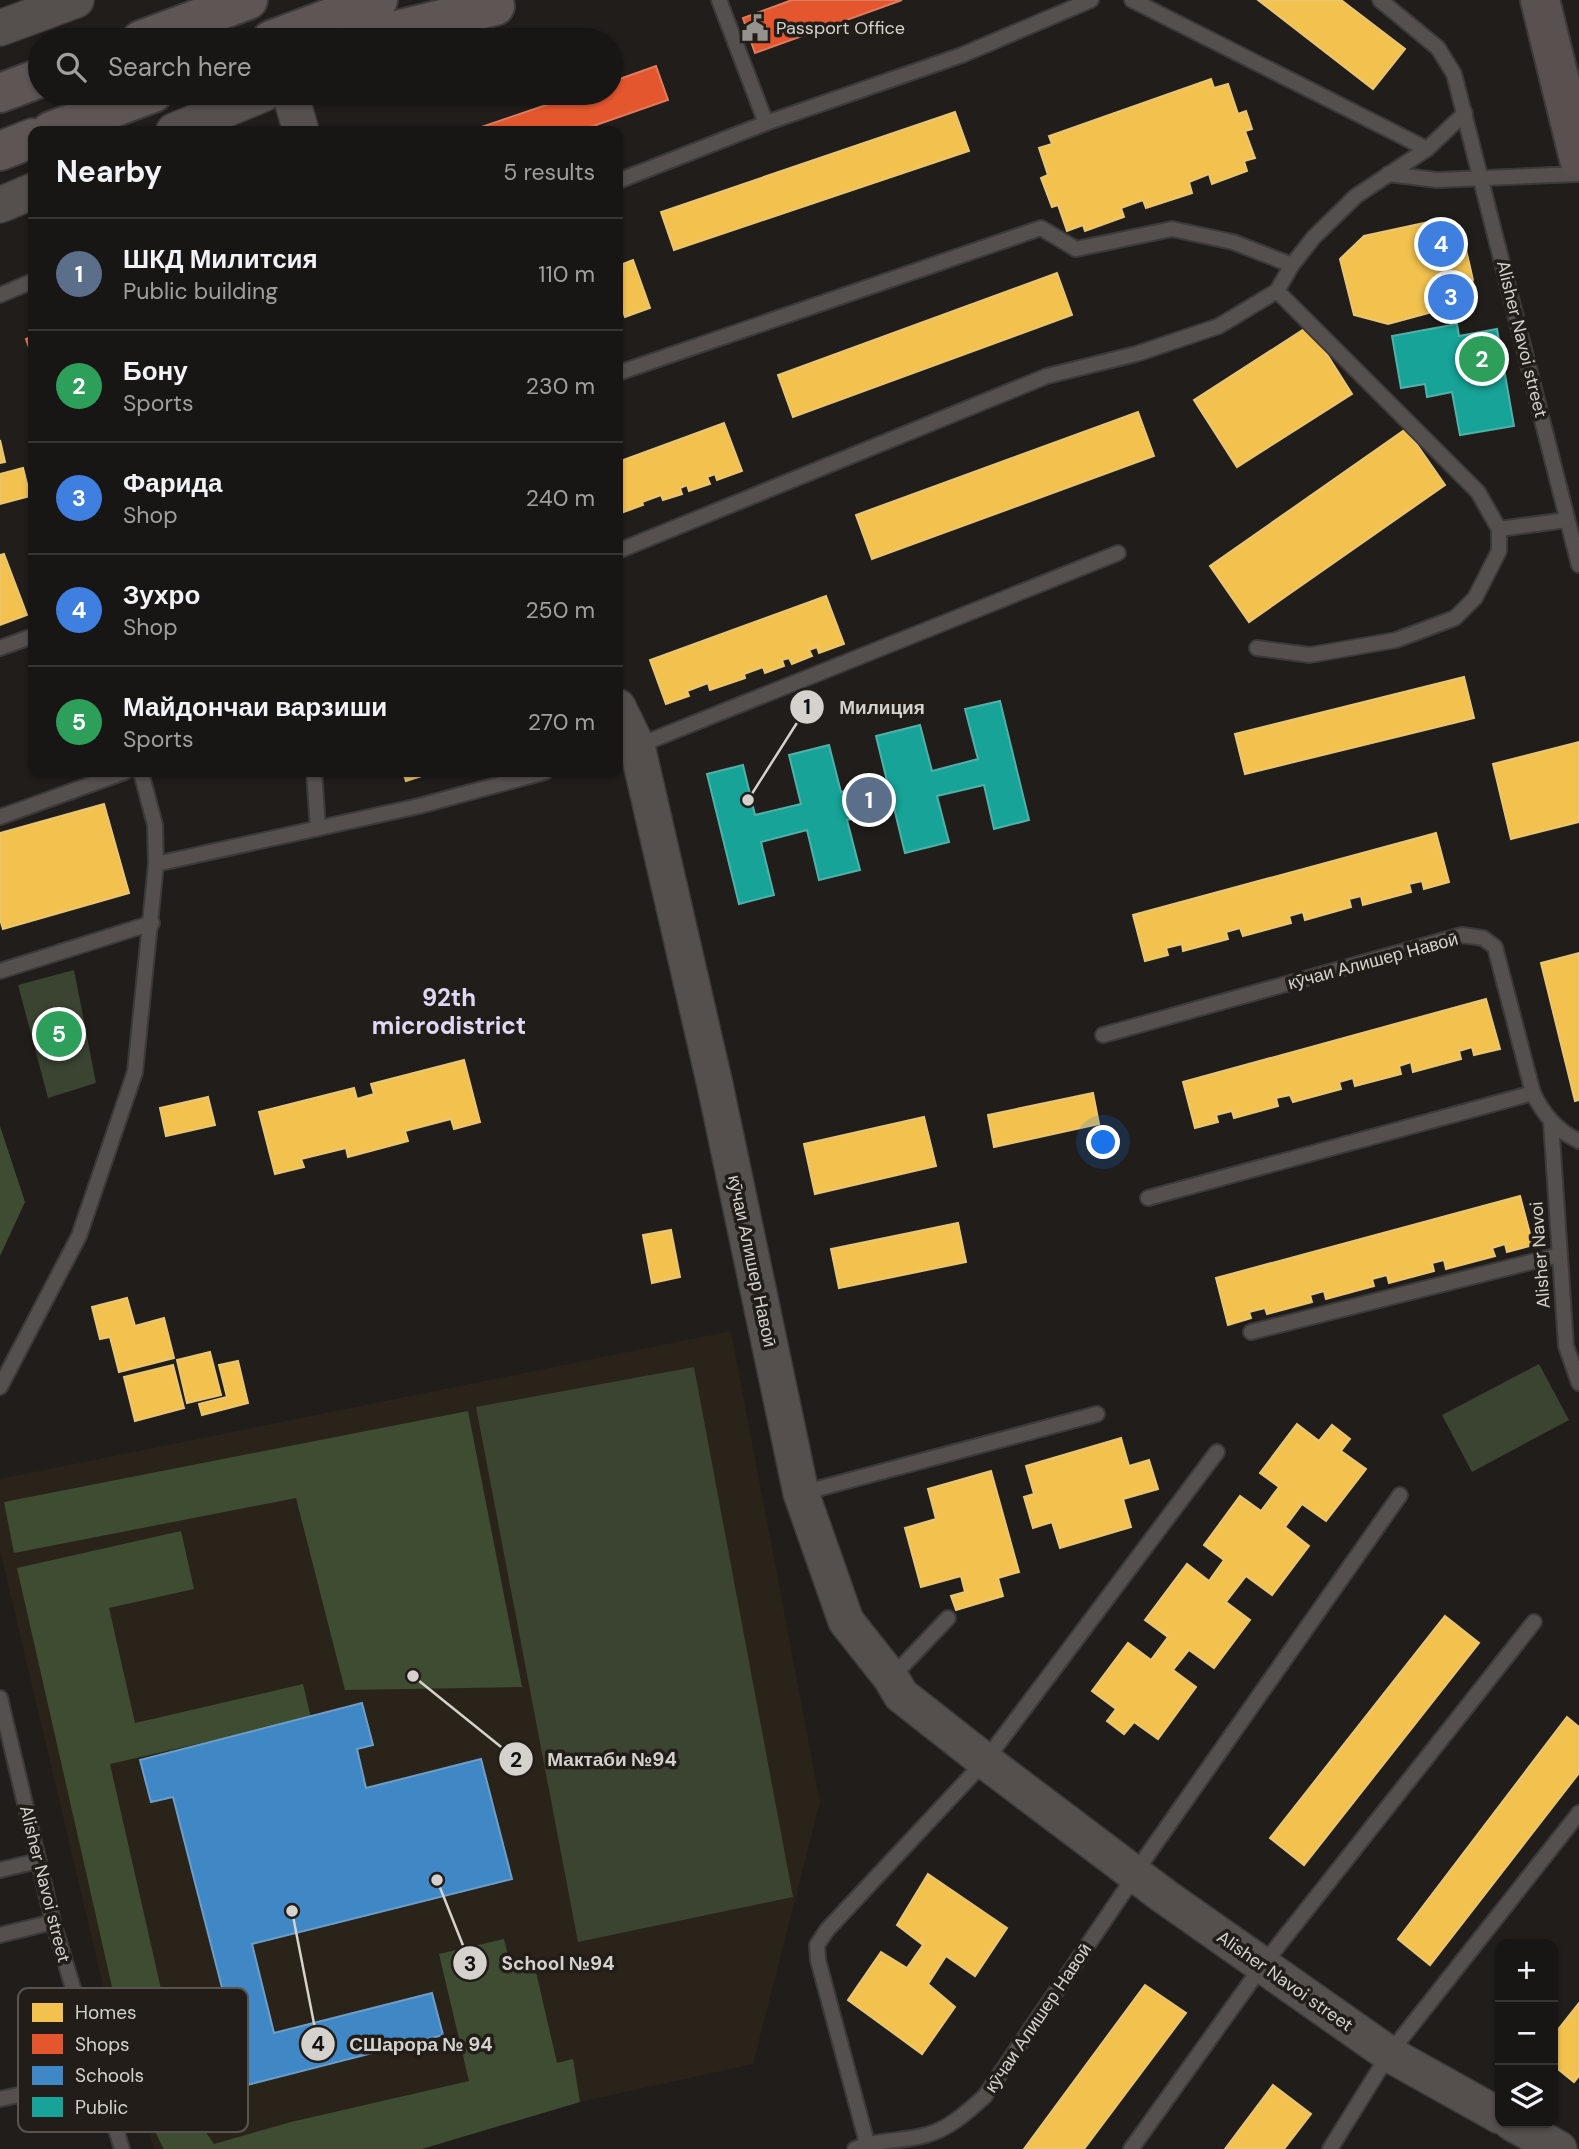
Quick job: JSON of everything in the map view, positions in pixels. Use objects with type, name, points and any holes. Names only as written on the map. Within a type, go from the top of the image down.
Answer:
[{"type":"highway","points":[[165,28],[214,0]]},
{"type":"highway","points":[[174,28],[248,0]]},
{"type":"highway","points":[[303,28],[378,0]]},
{"type":"highway","points":[[405,28],[495,6]]},
{"type":"highway","points":[[0,93],[28,82]]},
{"type":"highway","points":[[64,126],[121,105]]},
{"type":"highway","points":[[0,150],[28,140]]},
{"type":"main road","points":[[1540,0],[1579,159]]},
{"type":"street","points":[[0,28],[76,0]]},
{"type":"street","points":[[435,28],[495,6]]},
{"type":"street","points":[[186,126],[236,105]]},
{"type":"street","points":[[293,105],[300,126]]},
{"type":"street","points":[[0,205],[28,193]]},
{"type":"street","name":"кӯчаи Алишер Навоӣ","points":[[623,730],[715,1085],[801,1493],[846,1621],[891,1678],[901,1695],[1079,1831]]},
{"type":"street","name":"Alisher Navoi street","points":[[1079,1831],[1164,1896],[1389,2054],[1495,2113]]},
{"type":"street","points":[[1521,2128],[1559,2149]]},
{"type":"lane","points":[[719,0],[766,123]]},
{"type":"lane","points":[[623,179],[766,123],[962,55],[1091,0]]},
{"type":"lane","points":[[1132,0],[1427,149]]},
{"type":"lane","name":"Alisher Navoi street","points":[[1380,0],[1438,48],[1454,74],[1579,565]]},
{"type":"lane","points":[[623,549],[1047,376],[1136,354],[1219,326],[1277,291],[1292,265],[1314,237],[1356,196],[1427,149],[1465,113]]},
{"type":"lane","points":[[1388,174],[1437,180],[1579,174]]},
{"type":"lane","points":[[623,371],[1041,228],[1076,249],[1172,229],[1233,242],[1292,265]]},
{"type":"lane","points":[[0,295],[28,283]]},
{"type":"lane","points":[[1257,649],[1310,655],[1396,640],[1455,618],[1475,598],[1499,551],[1499,529],[1478,492],[1277,291]]},
{"type":"lane","points":[[1499,529],[1567,520]]},
{"type":"lane","points":[[627,749],[1118,552]]},
{"type":"lane","points":[[0,648],[28,638]]},
{"type":"lane","points":[[0,817],[111,777]]},
{"type":"lane","points":[[0,1387],[79,1236],[135,1072],[156,864],[155,825],[142,777]]},
{"type":"lane","points":[[314,777],[318,828]]},
{"type":"lane","points":[[156,864],[419,806],[526,777]]},
{"type":"lane","points":[[0,971],[152,923]]},
{"type":"lane","name":"кӯчаи Алишер Навоӣ","points":[[1103,1035],[1462,935],[1483,938],[1495,947],[1533,1093],[1551,1122],[1563,1133],[1579,1141]]},
{"type":"lane","points":[[1148,1198],[1533,1093]]},
{"type":"lane","name":"Alisher Navoi","points":[[1551,1122],[1566,1346],[1579,1383]]},
{"type":"lane","points":[[1251,1332],[1559,1255]]},
{"type":"lane","points":[[801,1493],[1097,1413]]},
{"type":"lane","name":"кӯчаи Алишер Навоӣ","points":[[1217,1452],[985,1761],[827,1930],[817,1945],[861,2146],[927,2135],[956,2121],[985,2096],[1154,1845],[1400,1494]]},
{"type":"lane","points":[[891,1678],[948,1618]]},
{"type":"lane","points":[[1131,2149],[1262,1966],[1534,1622]]},
{"type":"lane","name":"Alisher Navoi street","points":[[0,1698],[53,1922],[73,1988]]},
{"type":"lane","points":[[1330,2149],[1389,2054],[1579,1813]]},
{"type":"lane","points":[[0,1870],[38,1861]]},
{"type":"lane","points":[[0,1935],[53,1922]]},
{"type":"lane","points":[[0,2099],[18,2095]]},
{"type":"lane","name":"Alisher Navoi street","points":[[117,2132],[122,2149]]},
{"type":"shaded area","points":[[731,1331],[820,1802],[753,2064],[366,2149],[154,2149],[148,2132],[248,2132],[248,1988],[104,1988],[0,1550],[0,1479]]},
{"type":"green space","points":[[74,970],[96,1083],[48,1098],[18,985]]},
{"type":"green space","points":[[0,1126],[25,1202],[0,1256]]},
{"type":"green space","points":[[1539,1364],[1569,1420],[1472,1472],[1442,1415]]},
{"type":"green space","points":[[694,1367],[793,1897],[578,1942],[476,1407]]},
{"type":"green space","points":[[468,1411],[522,1687],[345,1690],[296,1498],[14,1553],[4,1502]]},
{"type":"green space","points":[[181,1531],[194,1589],[109,1608],[135,1723],[303,1684],[311,1718],[110,1764],[161,1988],[112,1988],[17,1568]]},
{"type":"green space","points":[[504,1939],[510,1964],[533,1959],[557,2063],[573,2059],[580,2102],[422,2149],[164,2149],[156,2132],[205,2132],[214,2144],[291,2122],[469,2081],[439,1954]]},
{"type":"building: Homes","points":[[1258,0],[1341,0],[1405,49],[1373,89]]},
{"type":"building: Homes","points":[[1211,79],[1214,88],[1228,84],[1238,114],[1246,111],[1252,129],[1245,131],[1255,158],[1244,161],[1247,171],[1212,184],[1209,174],[1189,182],[1192,193],[1146,208],[1143,200],[1121,208],[1124,217],[1085,231],[1083,225],[1067,231],[1058,205],[1052,207],[1041,178],[1048,175],[1039,148],[1052,144],[1049,136]]},
{"type":"building: Homes","points":[[955,112],[969,151],[674,250],[661,212]]},
{"type":"building: Homes","points":[[1433,221],[1461,228],[1473,280],[1455,306],[1388,324],[1354,315],[1340,259],[1364,236]]},
{"type":"building: Homes","points":[[633,260],[650,308],[625,317],[623,311],[623,264]]},
{"type":"building: Homes","points":[[1057,273],[1072,315],[793,417],[778,375]]},
{"type":"building: Homes","points":[[1309,326],[1352,394],[1237,467],[1194,400]]},
{"type":"building: Homes","points":[[1138,412],[1154,456],[872,559],[856,515]]},
{"type":"building: Homes","points":[[724,423],[742,471],[717,480],[715,474],[707,477],[710,484],[689,491],[687,485],[680,488],[682,494],[663,500],[661,495],[623,512],[623,460]]},
{"type":"building: Homes","points":[[1406,429],[1445,485],[1249,622],[1210,566]]},
{"type":"building: Homes","points":[[0,440],[5,462],[0,463]]},
{"type":"building: Homes","points":[[23,468],[28,497],[0,504],[0,474]]},
{"type":"building: Homes","points":[[4,554],[27,615],[0,625],[0,555]]},
{"type":"building: Homes","points":[[826,596],[844,644],[819,653],[817,647],[809,650],[812,656],[792,664],[789,658],[782,660],[784,666],[765,673],[763,667],[744,674],[745,678],[710,690],[708,683],[687,691],[689,696],[666,704],[650,660]]},
{"type":"building: Homes","points":[[1464,677],[1474,718],[1245,774],[1235,734]]},
{"type":"building: Homes","points":[[1579,742],[1579,822],[1511,839],[1493,764]]},
{"type":"building: Homes","points":[[104,804],[129,893],[3,929],[0,919],[0,833]]},
{"type":"building: Homes","points":[[1436,833],[1449,882],[1424,889],[1422,881],[1409,884],[1411,892],[1363,905],[1361,896],[1349,899],[1351,907],[1305,920],[1303,912],[1289,916],[1291,923],[1243,936],[1240,928],[1226,932],[1228,939],[1183,951],[1182,944],[1166,948],[1168,955],[1145,961],[1133,915]]},
{"type":"building: Homes","points":[[1579,953],[1579,1100],[1575,1101],[1541,963]]},
{"type":"building: Homes","points":[[1486,999],[1500,1049],[1474,1055],[1472,1047],[1459,1051],[1461,1059],[1413,1072],[1411,1062],[1399,1066],[1401,1074],[1355,1086],[1353,1078],[1339,1082],[1341,1089],[1293,1102],[1290,1095],[1276,1098],[1278,1106],[1234,1118],[1232,1111],[1216,1115],[1218,1122],[1195,1128],[1183,1082]]},
{"type":"building: Homes","points":[[464,1060],[480,1122],[454,1129],[451,1119],[405,1131],[408,1141],[348,1157],[346,1148],[301,1159],[304,1167],[275,1174],[259,1112],[354,1088],[357,1099],[374,1094],[371,1084]]},
{"type":"building: Homes","points":[[1093,1093],[1099,1124],[994,1147],[988,1115]]},
{"type":"building: Homes","points":[[208,1097],[215,1125],[166,1136],[160,1108]]},
{"type":"building: Homes","points":[[924,1117],[936,1166],[815,1194],[804,1144]]},
{"type":"building: Homes","points":[[1520,1196],[1533,1245],[1507,1252],[1505,1244],[1492,1248],[1495,1256],[1446,1269],[1444,1260],[1432,1263],[1434,1271],[1389,1283],[1387,1275],[1372,1279],[1374,1286],[1326,1299],[1324,1291],[1310,1295],[1312,1302],[1267,1314],[1265,1308],[1249,1312],[1251,1318],[1228,1325],[1216,1278]]},
{"type":"building: Homes","points":[[958,1223],[966,1262],[839,1288],[831,1249]]},
{"type":"building: Homes","points":[[671,1230],[680,1277],[652,1283],[643,1235]]},
{"type":"building: Homes","points":[[127,1298],[135,1326],[164,1318],[174,1358],[119,1372],[110,1337],[100,1339],[92,1307]]},
{"type":"building: Homes","points":[[210,1352],[221,1395],[187,1403],[177,1360]]},
{"type":"building: Homes","points":[[238,1361],[248,1403],[202,1415],[199,1404],[227,1397],[219,1365]]},
{"type":"building: Homes","points":[[173,1365],[184,1408],[135,1421],[124,1377]]},
{"type":"building: Homes","points":[[1297,1424],[1319,1441],[1332,1425],[1350,1439],[1341,1451],[1366,1469],[1326,1521],[1302,1504],[1285,1527],[1309,1546],[1272,1595],[1246,1576],[1226,1602],[1250,1620],[1214,1668],[1189,1650],[1173,1670],[1196,1687],[1158,1739],[1134,1722],[1124,1734],[1107,1721],[1116,1709],[1092,1691],[1128,1643],[1151,1660],[1168,1637],[1145,1620],[1187,1564],[1209,1581],[1224,1560],[1204,1545],[1240,1496],[1261,1511],[1279,1487],[1260,1473]]},
{"type":"building: Homes","points":[[1121,1438],[1129,1466],[1149,1460],[1158,1489],[1123,1499],[1131,1527],[1060,1548],[1052,1522],[1033,1528],[1024,1497],[1034,1494],[1026,1466]]},
{"type":"building: Homes","points":[[991,1471],[1019,1572],[998,1578],[1003,1596],[956,1610],[951,1596],[965,1592],[961,1576],[921,1587],[905,1528],[936,1519],[928,1489]]},
{"type":"building: Homes","points":[[1445,1616],[1479,1643],[1304,1865],[1270,1838]]},
{"type":"building: Homes","points":[[1567,1717],[1579,1727],[1579,1773],[1430,1965],[1398,1939]]},
{"type":"building: Homes","points":[[928,1874],[1007,1928],[975,1976],[946,1956],[928,1984],[955,2007],[922,2054],[848,2000],[881,1952],[907,1968],[923,1945],[897,1925]]},
{"type":"building: Homes","points":[[1145,1985],[1186,2013],[1084,2149],[1024,2149]]},
{"type":"building: Homes","points":[[1579,2003],[1579,2076],[1574,2082],[1558,2069],[1558,2030]]},
{"type":"building: Homes","points":[[1273,2085],[1311,2114],[1284,2149],[1225,2149]]},
{"type":"building: Shops","points":[[792,0],[902,0],[755,53],[743,18]]},
{"type":"building: Shops","points":[[656,66],[668,100],[593,126],[485,126],[546,105],[623,105],[623,78]]},
{"type":"building: Schools","points":[[362,1703],[373,1745],[357,1749],[366,1788],[481,1759],[512,1879],[252,1944],[274,2033],[432,1993],[443,2035],[248,2085],[248,1988],[222,1988],[173,1797],[151,1802],[140,1760]]},
{"type":"building: Public","points":[[1457,324],[1459,336],[1497,329],[1514,426],[1460,435],[1452,392],[1427,397],[1425,384],[1401,388],[1392,336]]},
{"type":"building: Public","points":[[1000,701],[1029,820],[994,829],[984,785],[937,796],[949,842],[905,853],[894,808],[847,820],[860,870],[819,880],[807,830],[761,842],[774,895],[739,904],[707,774],[743,765],[755,815],[801,804],[789,755],[829,745],[841,792],[887,781],[876,736],[920,725],[932,771],[978,759],[965,709]]},
{"type":"place","name":"Passport Office","points":[[755,28]]},
{"type":"place","name":"Зухро","points":[[1441,244]]},
{"type":"place","name":"Фарида","points":[[1451,297]]},
{"type":"place","name":"Бону","points":[[1482,359]]},
{"type":"place","name":"Милиция","points":[[748,800]]},
{"type":"place","name":"ШКД Милитсия","points":[[869,800]]},
{"type":"place","name":"Майдончаи варзиши","points":[[59,1034]]},
{"type":"place","name":"Мактаби №94","points":[[413,1676]]},
{"type":"place","name":"School №94","points":[[437,1880]]},
{"type":"place","name":"СШарора № 94","points":[[292,1911]]},
{"type":"district","name":"92th microdistrict","points":[[449,1012]]}]
